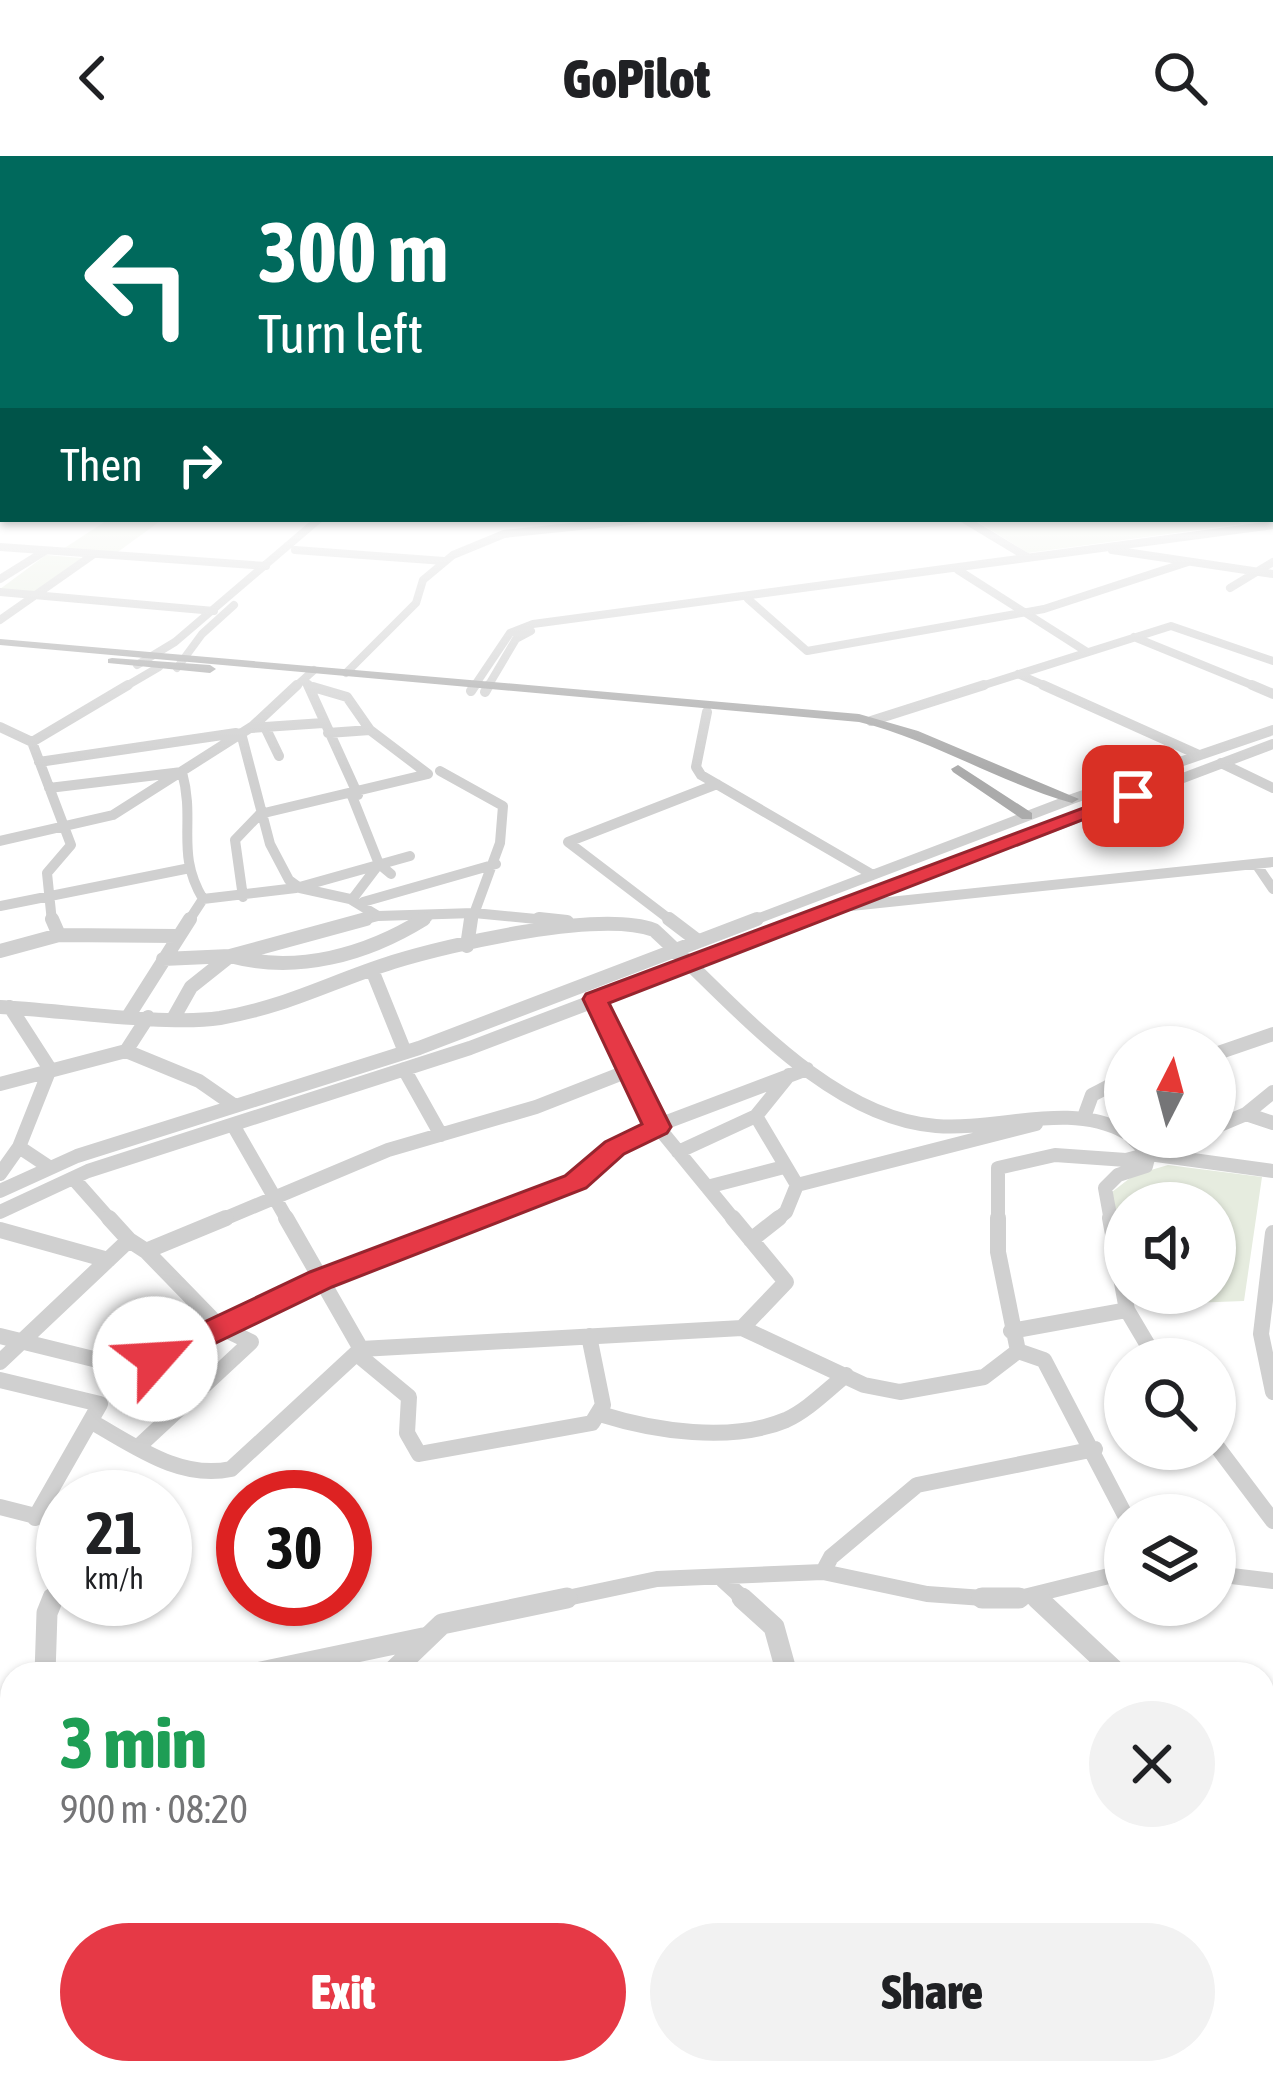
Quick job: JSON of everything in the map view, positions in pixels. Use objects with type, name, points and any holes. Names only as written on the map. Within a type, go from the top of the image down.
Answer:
[{"type":"main road","points":[[0,645],[158,660],[178,668],[871,721],[1072,799]]},
{"type":"main road","points":[[0,645],[136,665],[187,655],[309,679],[346,673],[875,732],[975,777],[1028,816]]},
{"type":"street","points":[[9,593],[214,610]]},
{"type":"street","points":[[0,620],[41,593]]},
{"type":"street","points":[[32,742],[158,660],[234,593]]},
{"type":"street","points":[[178,668],[202,634],[247,593]]},
{"type":"street","points":[[346,673],[416,603],[418,593]]},
{"type":"street","points":[[480,689],[509,632],[533,624],[762,593]]},
{"type":"street","points":[[480,689],[516,639],[531,631],[793,593]]},
{"type":"street","points":[[995,593],[1087,652]]},
{"type":"street","points":[[748,599],[807,651],[1028,613],[1091,593]]},
{"type":"street","points":[[871,721],[1134,637],[1183,626],[1273,661]]},
{"type":"street","points":[[1134,637],[1273,694]]},
{"type":"street","points":[[1018,674],[1200,755]]},
{"type":"street","points":[[309,679],[380,864],[391,874]]},
{"type":"street","points":[[242,897],[244,858],[235,840],[260,814],[428,774],[370,730],[347,698],[309,679]]},
{"type":"street","points":[[0,841],[112,814],[246,731],[309,679]]},
{"type":"street","points":[[707,712],[696,767],[873,875]]},
{"type":"street","points":[[0,727],[32,742],[68,825],[71,845],[46,873],[59,935]]},
{"type":"street","points":[[39,762],[265,727],[370,730]]},
{"type":"street","points":[[265,727],[280,756]]},
{"type":"street","points":[[0,1191],[49,1167],[405,1052],[1072,799],[1273,730]]},
{"type":"street","points":[[246,731],[260,814],[284,876],[296,888],[358,899],[455,880],[497,863]]},
{"type":"street","points":[[0,1212],[73,1178],[404,1070],[1273,745]]},
{"type":"street","points":[[1221,763],[1273,788]]},
{"type":"street","points":[[440,771],[503,806],[506,832],[497,863],[467,922],[467,946]]},
{"type":"street","points":[[49,788],[182,772]]},
{"type":"street","points":[[182,772],[190,802],[185,869],[203,899]]},
{"type":"street","points":[[698,941],[568,842],[575,835],[717,784]]},
{"type":"street","points":[[1072,799],[1094,812]]},
{"type":"street","points":[[1028,816],[1056,828]]},
{"type":"street","points":[[203,899],[296,888],[410,856]]},
{"type":"street","points":[[840,906],[1273,862]]},
{"type":"street","points":[[358,899],[380,864]]},
{"type":"street","points":[[1256,864],[1273,889]]},
{"type":"street","points":[[0,906],[185,869]]},
{"type":"street","points":[[129,1015],[203,899]]},
{"type":"street","points":[[358,899],[377,916]]},
{"type":"street","points":[[173,1018],[191,987],[230,956],[377,916],[474,913],[584,924],[635,923],[654,930],[692,962],[807,1069],[858,1106],[886,1118],[963,1126],[1104,1119]]},
{"type":"street","points":[[163,959],[230,956],[276,963],[333,956],[409,930],[431,914]]},
{"type":"street","points":[[5,1007],[213,1019],[294,1003],[372,970],[584,924]]},
{"type":"street","points":[[0,951],[59,935],[177,936]]},
{"type":"street","points":[[372,970],[384,989],[405,1052]]},
{"type":"street","points":[[595,999],[658,1127],[786,1282],[742,1328]]},
{"type":"street","points":[[5,1007],[50,1069]]},
{"type":"street","points":[[126,1051],[148,1017]]},
{"type":"street","points":[[1236,1047],[1273,1034]]},
{"type":"street","points":[[0,1084],[126,1051],[199,1081],[235,1106]]},
{"type":"street","points":[[0,1174],[19,1147],[50,1069]]},
{"type":"street","points":[[0,1336],[130,1368],[321,1280],[575,1182],[614,1148],[807,1069]]},
{"type":"street","points":[[404,1070],[440,1135]]},
{"type":"street","points":[[146,1251],[388,1150],[536,1107],[628,1071]]},
{"type":"street","points":[[678,1152],[757,1116],[789,1075]]},
{"type":"street","points":[[1084,1117],[1092,1094],[1104,1088]]},
{"type":"street","points":[[1236,1118],[1273,1092]]},
{"type":"street","points":[[1246,1114],[1273,1123]]},
{"type":"street","points":[[757,1116],[797,1185]]},
{"type":"street","points":[[797,1185],[1021,1131],[1037,1119]]},
{"type":"street","points":[[232,1125],[359,1352],[409,1397],[407,1433],[419,1454],[592,1423],[603,1399],[589,1336]]},
{"type":"street","points":[[19,1147],[49,1167]]},
{"type":"street","points":[[1018,1351],[998,1252],[998,1168],[1055,1155],[1134,1158]]},
{"type":"street","points":[[1111,1182],[1146,1166],[1148,1158]]},
{"type":"street","points":[[1178,1158],[1273,1171]]},
{"type":"street","points":[[707,1187],[784,1167]]},
{"type":"street","points":[[73,1178],[129,1240],[146,1251],[220,1327],[250,1342],[138,1447]]},
{"type":"street","points":[[751,1240],[786,1212],[797,1185]]},
{"type":"street","points":[[0,1229],[108,1260]]},
{"type":"street","points":[[1273,1233],[1262,1300],[1262,1366],[1273,1392]]},
{"type":"street","points":[[0,1362],[129,1240]]},
{"type":"street","points":[[1011,1331],[1105,1314]]},
{"type":"street","points":[[92,1422],[200,1472],[231,1469],[359,1352],[742,1328],[879,1390],[931,1391],[984,1377],[1018,1351]]},
{"type":"street","points":[[1018,1351],[1043,1360],[1115,1494]]},
{"type":"street","points":[[600,1414],[652,1427],[764,1426],[793,1416],[846,1375]]},
{"type":"street","points":[[0,1380],[97,1399],[100,1404],[35,1518],[0,1507]]},
{"type":"street","points":[[823,1572],[831,1557],[917,1485],[1095,1449]]},
{"type":"street","points":[[1235,1470],[1273,1521]]},
{"type":"street","points":[[402,1662],[442,1624],[460,1618],[657,1579],[723,1580],[823,1572],[975,1600],[1036,1597],[1104,1575]]},
{"type":"street","points":[[1236,1578],[1269,1584]]},
{"type":"street","points":[[723,1580],[773,1627],[784,1662]]},
{"type":"street","points":[[1036,1597],[1105,1662]]},
{"type":"street","points":[[45,1662],[47,1626]]},
{"type":"street","points":[[310,1662],[427,1638]]},
{"type":"shaded area","points":[[1168,1165],[1262,1177],[1244,1301],[1236,1301],[1236,1182],[1125,1182]]},
{"type":"route","points":[[155,1359],[321,1280],[575,1182],[593,1172],[614,1148],[658,1127],[595,999],[923,874],[1024,841],[1133,796]]}]
